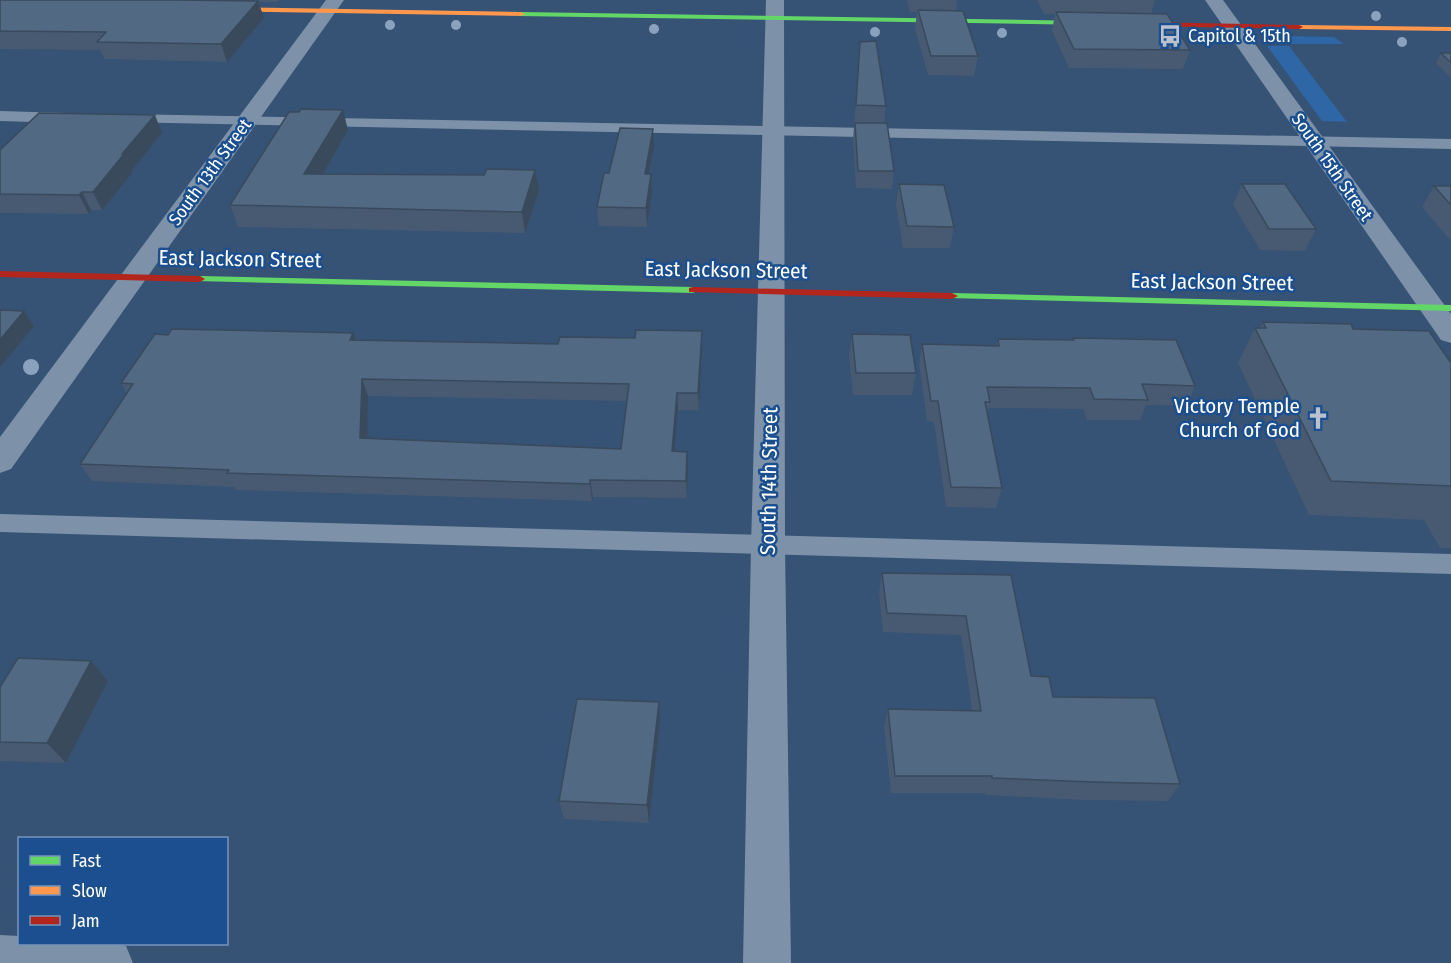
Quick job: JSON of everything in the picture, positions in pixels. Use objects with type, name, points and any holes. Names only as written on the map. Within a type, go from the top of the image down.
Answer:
[{"type":"street","name":"South 15th Street","points":[[1214,0],[1313,141],[1442,308],[1451,334]]},
{"type":"street","points":[[208,9],[331,5],[776,10],[1232,26],[1451,29]]},
{"type":"street","name":"South 13th Street","points":[[0,460],[331,5]]},
{"type":"street","name":"South 14th Street","points":[[767,963],[768,545],[776,10]]},
{"type":"street","name":"East Jackson Street","points":[[0,274],[1442,308]]},
{"type":"street","points":[[0,959],[109,963]]},
{"type":"lane","points":[[0,116],[83,118]]},
{"type":"lane","points":[[106,119],[1451,144]]},
{"type":"lane","points":[[0,523],[1451,564]]},
{"type":"shaded area","points":[[1287,36],[1334,37],[1344,44],[1292,44]]},
{"type":"shaded area","points":[[1267,46],[1289,46],[1347,122],[1322,121]]},
{"type":"building","points":[[0,0],[258,1],[221,44],[97,42],[106,32],[0,31]]},
{"type":"building","points":[[918,10],[963,11],[978,56],[931,56]]},
{"type":"building","points":[[1056,12],[1167,14],[1190,50],[1074,49]]},
{"type":"building","points":[[876,41],[886,106],[856,105],[860,42]]},
{"type":"building","points":[[1441,53],[1451,53],[1451,63]]},
{"type":"building","points":[[301,109],[343,110],[304,174],[484,175],[487,169],[535,170],[522,212],[230,205],[289,112],[299,112]]},
{"type":"building","points":[[39,113],[155,115],[93,192],[82,192],[79,195],[0,194],[0,150]]},
{"type":"building","points":[[855,123],[887,123],[894,171],[858,171]]},
{"type":"building","points":[[620,128],[653,129],[645,174],[651,174],[646,208],[597,207],[604,173],[609,173]]},
{"type":"building","points":[[899,184],[944,185],[954,227],[907,226]]},
{"type":"building","points":[[1242,184],[1285,184],[1316,229],[1269,229]]},
{"type":"building","points":[[1434,186],[1451,186],[1451,205]]},
{"type":"building","points":[[0,310],[24,311],[0,340]]},
{"type":"building","points":[[1263,322],[1351,324],[1353,329],[1429,331],[1451,363],[1451,486],[1331,481],[1255,328],[1266,328]]},
{"type":"building","points":[[172,329],[353,333],[350,340],[558,344],[560,337],[635,338],[636,330],[702,331],[698,393],[677,393],[672,451],[687,452],[686,481],[590,480],[590,484],[227,473],[229,470],[80,464],[133,384],[121,383],[155,334],[168,335]],"holes":[[[362,379],[629,384],[621,449],[360,438]]]},
{"type":"building","points":[[852,334],[910,335],[916,373],[856,373]]},
{"type":"building","points":[[1073,338],[1176,340],[1195,386],[1142,384],[1148,400],[1094,399],[1090,388],[987,387],[990,402],[985,402],[1002,488],[951,487],[938,401],[931,401],[922,344],[999,346],[998,339],[1074,340]]},
{"type":"building","points":[[882,573],[1011,575],[1031,676],[1049,677],[1053,697],[1155,698],[1180,784],[992,778],[992,776],[895,776],[888,709],[981,711],[966,616],[887,613]]},
{"type":"building","points":[[18,658],[91,661],[47,743],[0,742],[0,687]]},
{"type":"building","points":[[577,699],[659,702],[647,805],[559,801]]},
{"type":"traffic: fast","points":[[521,14],[1091,23]]},
{"type":"traffic: fast","points":[[200,279],[693,290]]},
{"type":"traffic: fast","points":[[952,296],[1451,308]]},
{"type":"traffic: slow","points":[[217,9],[521,14]]},
{"type":"traffic: slow","points":[[1299,27],[1451,29]]},
{"type":"traffic: jam","points":[[1091,23],[1299,27]]},
{"type":"traffic: jam","points":[[0,274],[200,279]]},
{"type":"traffic: jam","points":[[693,290],[952,296]]},
{"type":"place","name":"Capitol & 15th","points":[[1170,36]]},
{"type":"place","name":"Victory Temple Church of God","points":[[1318,418]]}]
